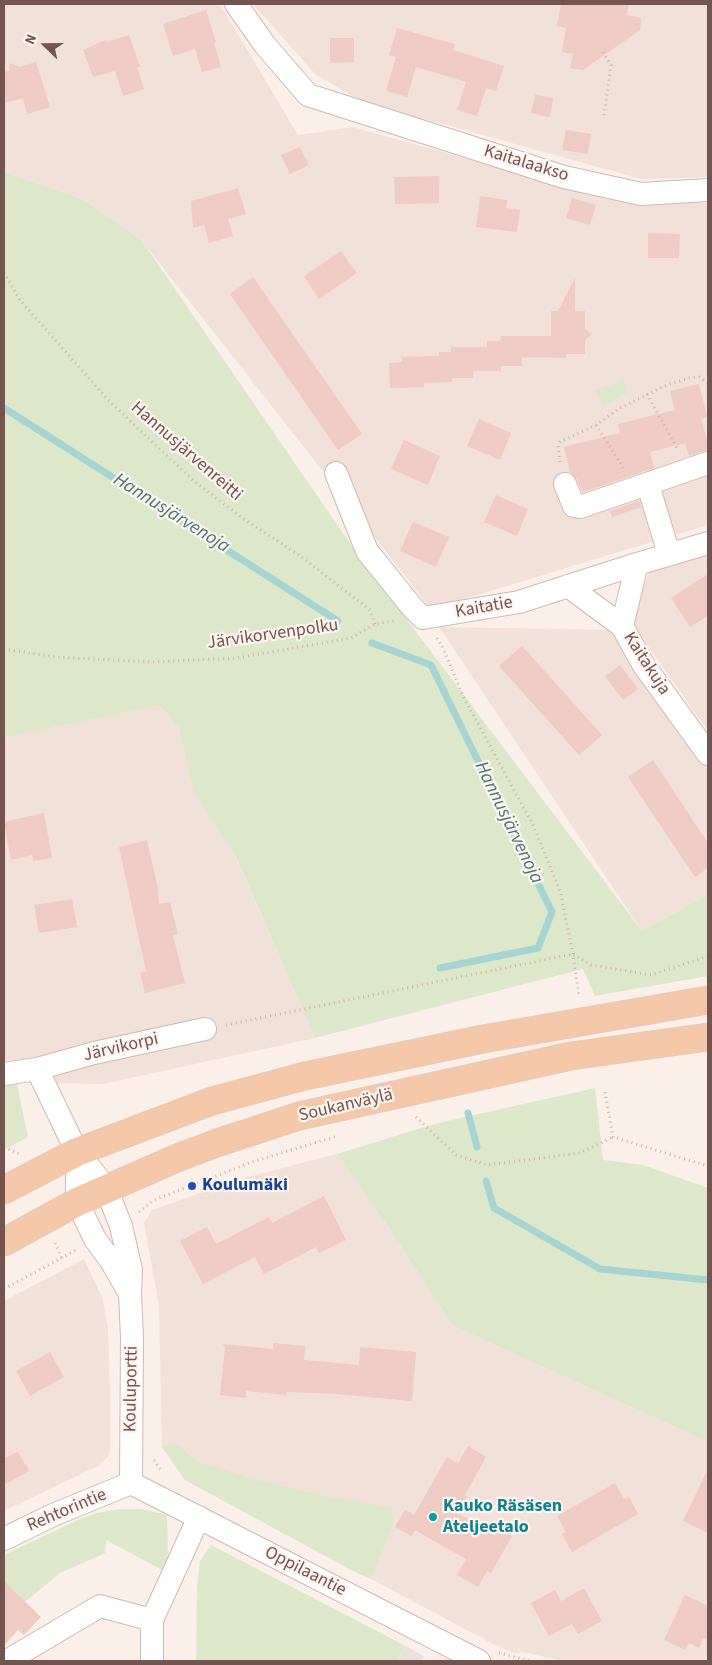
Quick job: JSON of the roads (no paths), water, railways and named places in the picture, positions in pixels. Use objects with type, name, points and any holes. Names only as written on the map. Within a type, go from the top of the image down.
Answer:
[{"type":"main road","name":"Soukanväylä","points":[[4,1190],[77,1152],[212,1101],[305,1076],[483,1039],[708,1000]]},
{"type":"main road","name":"Soukanväylä","points":[[4,1242],[106,1188],[217,1143],[299,1116],[571,1056],[708,1037]]},
{"type":"street","name":"Kaitalaakso","points":[[236,4],[265,45],[308,95],[564,177],[641,194],[708,190]]},
{"type":"street","points":[[563,475],[576,507],[648,485],[708,463]]},
{"type":"street","name":"Kaitatie","points":[[336,473],[367,551],[423,618],[519,602],[708,543]]},
{"type":"street","points":[[648,485],[669,554]]},
{"type":"street","name":"Kaitakuja","points":[[637,564],[622,626],[644,664],[708,754]]},
{"type":"street","points":[[568,586],[622,626]]},
{"type":"street","name":"Järvikorpi","points":[[4,1074],[37,1069],[94,1053],[205,1029]]},
{"type":"street","points":[[37,1069],[77,1152]]},
{"type":"street","name":"Kouluportti","points":[[77,1152],[106,1188],[121,1226],[131,1270],[131,1483]]},
{"type":"street","name":"Kouluportti","points":[[77,1152],[77,1202],[95,1239],[111,1261],[130,1294]]},
{"type":"street","name":"Oppilaantie","points":[[131,1483],[486,1656]]},
{"type":"street","name":"Rehtorintie","points":[[4,1539],[53,1515],[131,1483]]},
{"type":"street","points":[[152,1661],[152,1620],[199,1517]]},
{"type":"street","points":[[7,1661],[100,1606],[152,1620]]},
{"type":"waterway","name":"Hannusjärvenoja","points":[[4,408],[338,621]]},
{"type":"waterway","name":"Hannusjärvenoja","points":[[372,643],[431,665],[552,912],[538,948],[440,968]]},
{"type":"waterway","name":"Hannusjärvenoja","points":[[468,1113],[477,1147]]},
{"type":"waterway","name":"Hannusjärvenoja","points":[[486,1181],[494,1208],[600,1269],[708,1280]]},
{"type":"place","name":"Koulumäki","points":[[192,1186]]},
{"type":"place","name":"Kauko Räsäsen Ateljeetalo","points":[[433,1517]]}]
